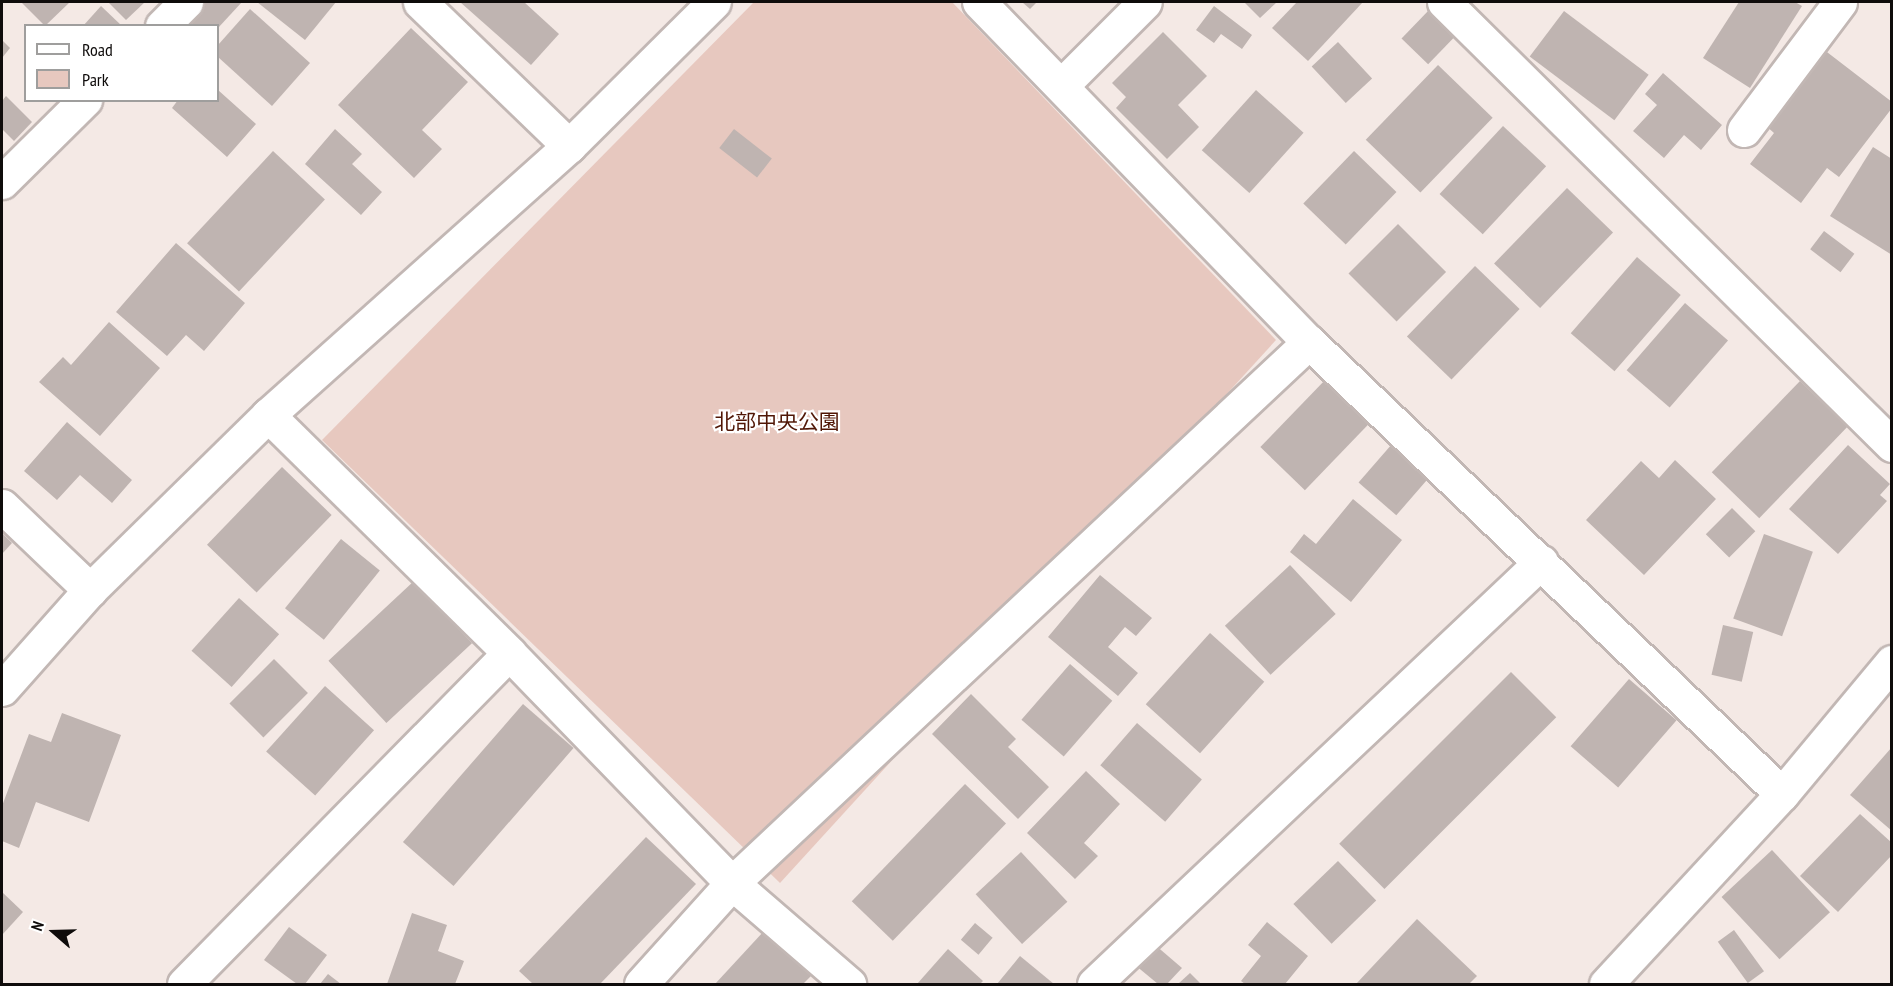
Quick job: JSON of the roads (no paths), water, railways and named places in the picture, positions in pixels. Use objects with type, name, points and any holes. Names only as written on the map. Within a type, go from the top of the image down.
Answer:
[{"type":"street","points":[[164,24],[186,2]]},
{"type":"street","points":[[420,2],[569,146]]},
{"type":"street","points":[[2,689],[90,590],[268,415],[569,146],[714,2]]},
{"type":"street","points":[[979,2],[1309,342],[1782,794]]},
{"type":"street","points":[[1062,85],[1145,2]]},
{"type":"street","points":[[1744,130],[1840,2]]},
{"type":"street","points":[[1456,5],[1892,445]]},
{"type":"street","points":[[2,182],[83,102]]},
{"type":"street","points":[[641,984],[732,883],[1309,342]]},
{"type":"street","points":[[268,415],[509,653],[732,883],[849,984]]},
{"type":"street","points":[[2,506],[90,590]]},
{"type":"street","points":[[1094,984],[1541,562]]},
{"type":"street","points":[[184,984],[509,653]]},
{"type":"street","points":[[1606,984],[1782,794],[1892,662]]},
{"type":"park label","name":"北部中央公園","points":[[777,422]]}]
